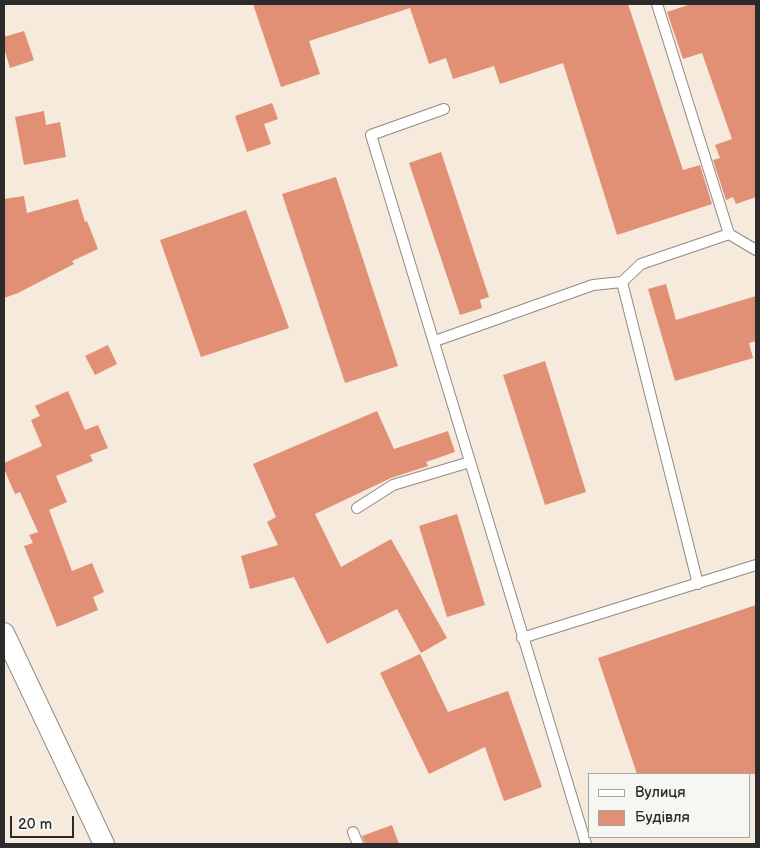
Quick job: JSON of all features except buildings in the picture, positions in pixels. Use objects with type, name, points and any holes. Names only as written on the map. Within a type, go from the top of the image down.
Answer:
[{"type":"street","points":[[4,632],[104,844]]},
{"type":"lane","points":[[657,4],[728,234],[756,250]]},
{"type":"lane","points":[[444,109],[371,136],[435,341],[522,638],[586,844]]},
{"type":"lane","points":[[435,341],[592,285],[622,282],[641,264],[728,234]]},
{"type":"lane","points":[[622,282],[698,584]]},
{"type":"lane","points":[[357,508],[393,486],[470,462]]},
{"type":"lane","points":[[522,638],[756,565]]},
{"type":"lane","points":[[353,832],[358,844]]}]
